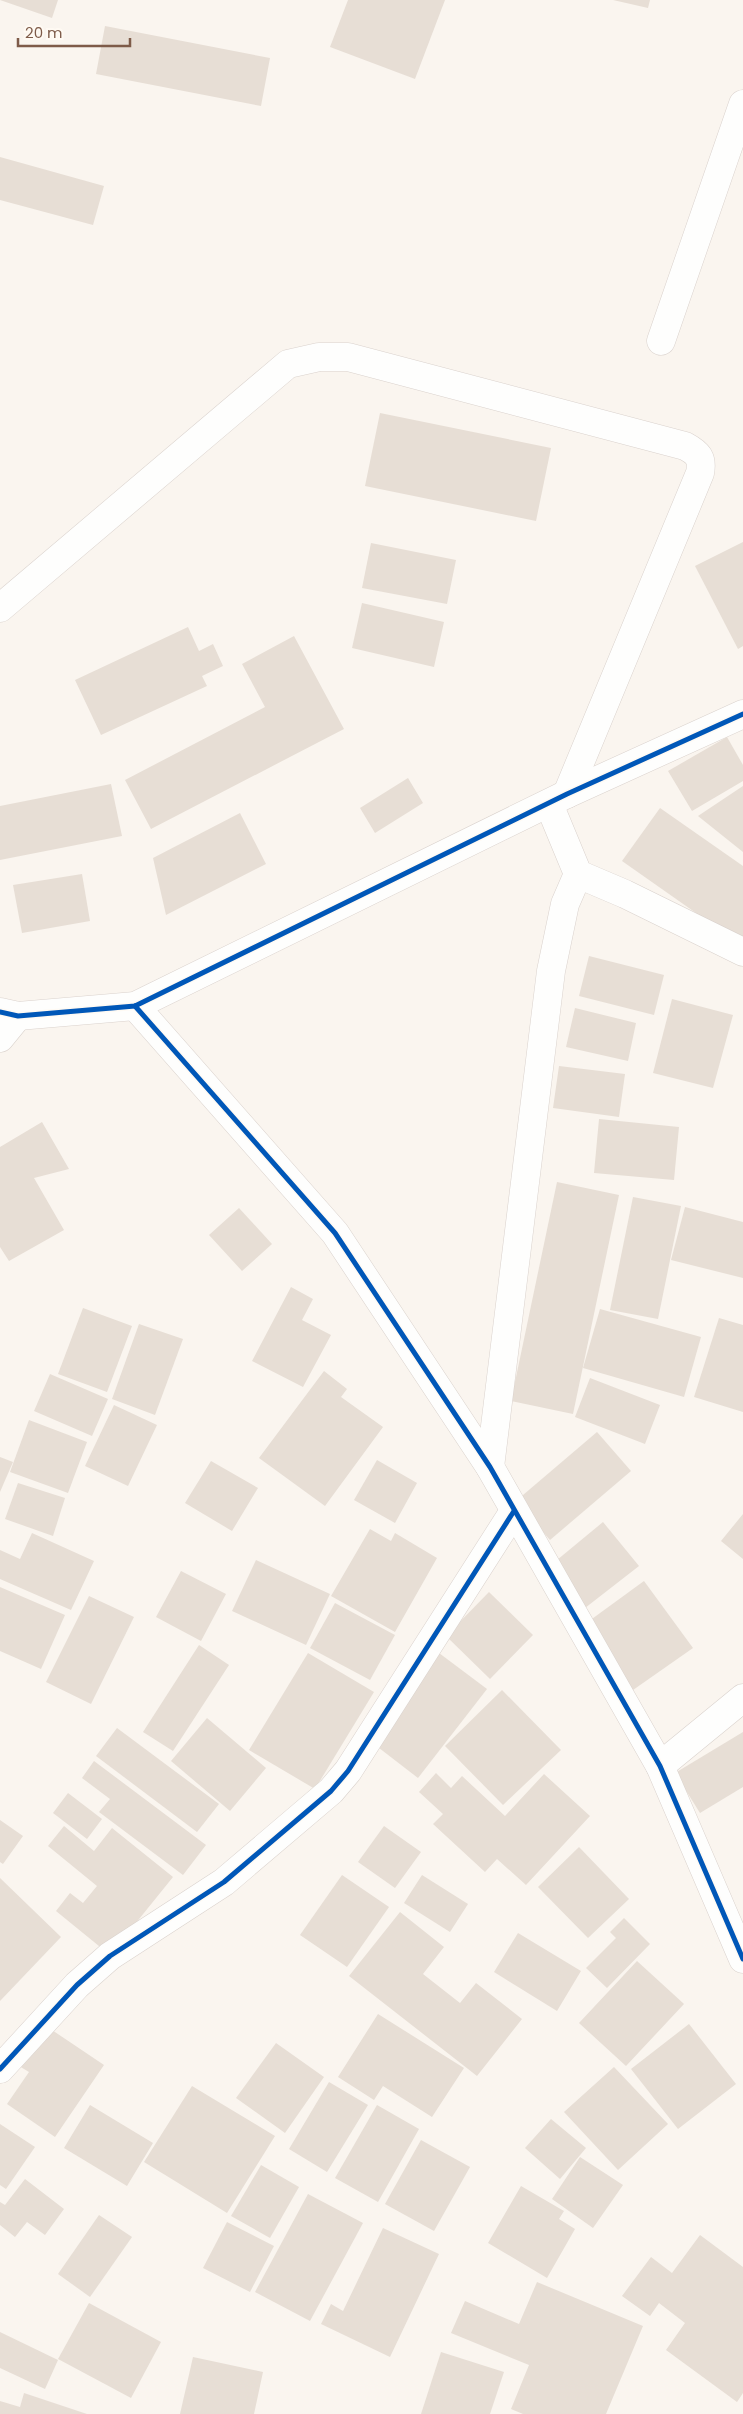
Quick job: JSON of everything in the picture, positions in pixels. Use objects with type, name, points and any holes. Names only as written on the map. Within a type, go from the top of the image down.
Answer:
[{"type":"street","points":[[661,341],[743,104]]},
{"type":"street","points":[[0,608],[288,364],[319,357],[348,357],[686,446],[697,453],[702,462],[700,473],[558,799],[578,874],[565,904],[551,971],[490,1467]]},
{"type":"street","points":[[0,1038],[9,1014],[135,1006],[558,799],[743,714]]},
{"type":"street","points":[[578,874],[625,894],[743,952]]},
{"type":"street","points":[[135,1006],[335,1233],[490,1467],[660,1766],[743,1959]]},
{"type":"street","points":[[0,2069],[77,1984],[110,1956],[224,1882],[330,1791],[348,1771],[514,1511]]},
{"type":"street","points":[[660,1766],[743,1698]]},
{"type":"building","points":[[0,0],[58,0],[52,18]]},
{"type":"building","points":[[348,0],[445,0],[415,79],[330,47]]},
{"type":"building","points":[[613,0],[650,0],[648,8]]},
{"type":"building","points":[[105,26],[270,58],[261,106],[96,74]]},
{"type":"building","points":[[0,157],[104,186],[93,225],[0,200]]},
{"type":"building","points":[[380,413],[551,448],[536,521],[365,486]]},
{"type":"building","points":[[743,542],[743,646],[738,649],[695,566]]},
{"type":"building","points":[[371,543],[456,560],[447,604],[362,588]]},
{"type":"building","points":[[362,603],[444,622],[434,667],[352,648]]},
{"type":"building","points":[[188,627],[199,651],[213,644],[223,666],[202,676],[207,686],[101,735],[75,680]]},
{"type":"building","points":[[294,636],[344,729],[151,829],[125,780],[265,707],[242,664]]},
{"type":"building","points":[[727,737],[743,765],[743,781],[692,811],[668,771]]},
{"type":"building","points":[[408,778],[423,803],[375,833],[360,808]]},
{"type":"building","points":[[111,784],[122,836],[0,860],[0,806]]},
{"type":"building","points":[[743,786],[743,852],[698,816]]},
{"type":"building","points":[[660,808],[743,866],[743,946],[622,861]]},
{"type":"building","points":[[240,813],[266,864],[166,915],[153,858]]},
{"type":"building","points":[[82,874],[90,921],[22,933],[13,885]]},
{"type":"building","points":[[589,956],[664,975],[654,1015],[579,996]]},
{"type":"building","points":[[672,999],[733,1015],[713,1088],[653,1073]]},
{"type":"building","points":[[575,1008],[636,1023],[628,1061],[566,1047]]},
{"type":"building","points":[[559,1066],[625,1074],[619,1117],[553,1108]]},
{"type":"building","points":[[599,1119],[679,1127],[674,1180],[594,1173]]},
{"type":"building","points":[[42,1122],[69,1169],[34,1178],[64,1230],[9,1261],[0,1247],[0,1147]]},
{"type":"building","points":[[557,1182],[619,1195],[573,1414],[511,1401]]},
{"type":"building","points":[[633,1197],[681,1206],[658,1319],[610,1310]]},
{"type":"building","points":[[685,1207],[743,1222],[743,1278],[671,1260]]},
{"type":"building","points":[[239,1208],[272,1244],[242,1271],[209,1235]]},
{"type":"building","points":[[291,1287],[313,1299],[302,1320],[331,1335],[303,1387],[252,1361]]},
{"type":"building","points":[[83,1308],[132,1326],[107,1392],[58,1374]]},
{"type":"building","points":[[600,1309],[701,1337],[684,1397],[583,1368]]},
{"type":"building","points":[[719,1318],[743,1325],[743,1412],[694,1397]]},
{"type":"building","points":[[139,1324],[183,1339],[155,1415],[112,1399]]},
{"type":"building","points":[[324,1371],[347,1389],[341,1397],[383,1427],[325,1506],[259,1458]]},
{"type":"building","points":[[50,1374],[108,1399],[92,1436],[34,1411]]},
{"type":"building","points":[[590,1378],[660,1405],[645,1444],[575,1417]]},
{"type":"building","points":[[114,1405],[157,1425],[128,1486],[85,1466]]},
{"type":"building","points":[[29,1420],[87,1442],[68,1493],[10,1472]]},
{"type":"building","points":[[597,1432],[631,1471],[550,1540],[516,1501]]},
{"type":"building","points":[[0,1457],[13,1462],[0,1492]]},
{"type":"building","points":[[377,1460],[417,1483],[395,1523],[354,1500]]},
{"type":"building","points":[[211,1461],[258,1488],[232,1531],[185,1503]]},
{"type":"building","points":[[18,1483],[65,1498],[53,1536],[5,1519]]},
{"type":"building","points":[[743,1514],[743,1559],[721,1541]]},
{"type":"building","points":[[603,1522],[639,1566],[585,1608],[551,1565]]},
{"type":"building","points":[[370,1529],[391,1541],[395,1533],[437,1558],[395,1632],[331,1596]]},
{"type":"building","points":[[32,1533],[94,1561],[71,1610],[0,1579],[0,1550],[20,1559]]},
{"type":"building","points":[[256,1560],[330,1594],[306,1645],[232,1611]]},
{"type":"building","points":[[181,1571],[226,1594],[201,1641],[156,1617]]},
{"type":"building","points":[[644,1581],[693,1648],[633,1690],[585,1624]]},
{"type":"building","points":[[0,1587],[65,1615],[41,1669],[0,1651]]},
{"type":"building","points":[[489,1592],[533,1635],[490,1679],[446,1636]]},
{"type":"building","points":[[89,1596],[134,1617],[91,1704],[46,1682]]},
{"type":"building","points":[[335,1603],[395,1635],[370,1680],[310,1648]]},
{"type":"building","points":[[199,1645],[229,1665],[173,1751],[143,1732]]},
{"type":"building","points":[[308,1653],[374,1692],[315,1789],[249,1750]]},
{"type":"building","points":[[439,1653],[487,1689],[418,1778],[370,1741]]},
{"type":"building","points":[[502,1690],[561,1750],[503,1805],[445,1746]]},
{"type":"building","points":[[207,1718],[266,1768],[230,1811],[171,1761]]},
{"type":"building","points":[[117,1728],[219,1804],[197,1832],[96,1756]]},
{"type":"building","points":[[743,1732],[743,1787],[700,1813],[675,1773]]},
{"type":"building","points":[[94,1761],[206,1845],[183,1875],[99,1812],[110,1799],[82,1778]]},
{"type":"building","points":[[436,1773],[451,1788],[462,1776],[505,1816],[544,1774],[590,1816],[526,1885],[497,1859],[485,1872],[433,1824],[443,1814],[419,1792]]},
{"type":"building","points":[[68,1793],[102,1819],[87,1839],[53,1813]]},
{"type":"building","points":[[0,1820],[23,1836],[3,1864],[0,1862]]},
{"type":"building","points":[[64,1826],[94,1851],[112,1828],[173,1877],[110,1955],[56,1911],[70,1893],[83,1903],[97,1886],[48,1846]]},
{"type":"building","points":[[384,1826],[421,1852],[395,1888],[358,1862]]},
{"type":"building","points":[[579,1847],[629,1899],[588,1938],[538,1887]]},
{"type":"building","points":[[342,1875],[389,1907],[347,1967],[300,1935]]},
{"type":"building","points":[[422,1875],[468,1904],[450,1932],[404,1903]]},
{"type":"building","points":[[0,1878],[61,1937],[0,2001]]},
{"type":"building","points":[[400,1912],[444,1947],[423,1974],[460,2003],[476,1983],[522,2019],[477,2076],[349,1976]]},
{"type":"building","points":[[624,1918],[650,1944],[607,1988],[586,1968],[616,1938],[610,1932]]},
{"type":"building","points":[[518,1933],[581,1971],[557,2011],[494,1972]]},
{"type":"building","points":[[637,1961],[684,2004],[626,2066],[579,2023]]},
{"type":"building","points":[[378,2014],[464,2068],[432,2117],[383,2086],[374,2100],[338,2077]]},
{"type":"building","points":[[689,2024],[736,2084],[678,2129],[631,2069]]},
{"type":"building","points":[[46,2026],[104,2065],[55,2137],[7,2104],[29,2072],[19,2066]]},
{"type":"building","points":[[276,2043],[324,2077],[285,2133],[236,2098]]},
{"type":"building","points":[[614,2067],[668,2124],[618,2170],[564,2112]]},
{"type":"building","points":[[329,2082],[368,2105],[327,2172],[289,2149]]},
{"type":"building","points":[[192,2086],[275,2136],[227,2213],[144,2162]]},
{"type":"building","points":[[90,2105],[153,2143],[127,2186],[64,2148]]},
{"type":"building","points":[[377,2105],[419,2129],[378,2202],[335,2178]]},
{"type":"building","points":[[551,2119],[586,2148],[560,2179],[525,2148]]},
{"type":"building","points":[[0,2124],[35,2147],[6,2189],[0,2185]]},
{"type":"building","points":[[421,2140],[470,2167],[434,2231],[385,2204]]},
{"type":"building","points":[[580,2157],[623,2185],[593,2228],[552,2199]]},
{"type":"building","points":[[261,2165],[299,2187],[270,2238],[231,2216]]},
{"type":"building","points":[[25,2179],[64,2209],[45,2235],[27,2222],[15,2237],[0,2225],[0,2202],[5,2205]]},
{"type":"building","points":[[521,2186],[564,2211],[559,2219],[575,2229],[547,2278],[488,2243]]},
{"type":"building","points":[[308,2194],[363,2223],[310,2321],[255,2292]]},
{"type":"building","points":[[99,2215],[132,2237],[90,2297],[58,2274]]},
{"type":"building","points":[[227,2222],[274,2246],[250,2292],[203,2268]]},
{"type":"building","points":[[383,2228],[439,2254],[390,2357],[321,2324],[331,2304],[343,2311]]},
{"type":"building","points":[[700,2235],[743,2267],[743,2393],[737,2402],[666,2350],[685,2323],[659,2303],[650,2316],[622,2296],[651,2257],[672,2273]]},
{"type":"building","points":[[537,2282],[643,2326],[606,2414],[523,2414],[511,2409],[529,2365],[451,2333],[465,2301],[519,2324]]},
{"type":"building","points":[[89,2303],[161,2342],[131,2398],[58,2359]]},
{"type":"building","points":[[0,2332],[58,2360],[45,2389],[0,2368]]},
{"type":"building","points":[[441,2352],[504,2372],[490,2414],[421,2414]]},
{"type":"building","points":[[193,2357],[263,2372],[254,2414],[180,2414]]},
{"type":"building","points":[[24,2393],[87,2414],[0,2414],[0,2401],[20,2407]]},
{"type":"cycle path","points":[[0,1012],[18,1016],[135,1006],[567,794],[743,714]]},
{"type":"cycle path","points":[[135,1006],[335,1233],[490,1467],[660,1766],[743,1959]]},
{"type":"cycle path","points":[[0,2069],[77,1985],[110,1956],[224,1882],[331,1791],[348,1771],[514,1511]]}]
